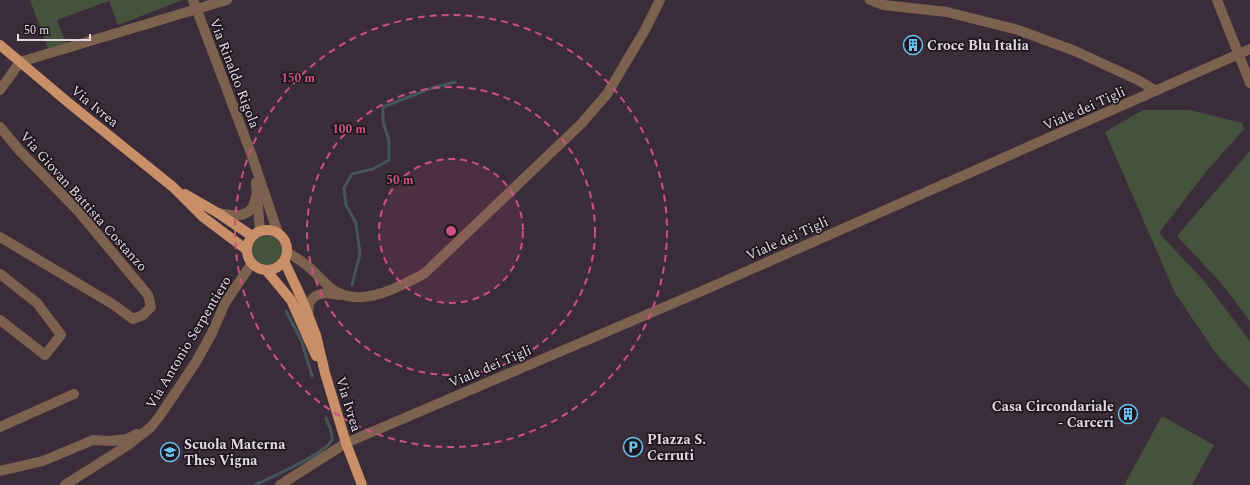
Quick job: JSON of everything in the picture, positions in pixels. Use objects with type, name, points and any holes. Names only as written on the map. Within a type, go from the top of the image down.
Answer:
[{"type":"main road","name":"Via Ivrea","points":[[0,45],[173,187],[203,217],[247,250]]},
{"type":"main road","name":"Via Ivrea","points":[[173,187],[256,233]]},
{"type":"main road","points":[[272,230],[278,233],[285,242],[285,257],[279,266],[273,269],[261,269],[249,259],[247,245],[256,233],[272,230]]},
{"type":"main road","name":"Via Ivrea","points":[[285,257],[316,335],[325,374],[346,443],[362,485]]},
{"type":"main road","name":"Via Ivrea","points":[[266,270],[291,300],[325,374]]},
{"type":"street","name":"Via Rinaldo Rigola","points":[[193,0],[252,156],[278,233]]},
{"type":"street","points":[[0,90],[20,62],[227,0]]},
{"type":"street","points":[[285,257],[306,264],[334,290],[346,297],[372,296],[394,290],[425,273],[581,124],[607,94],[645,30],[660,0]]},
{"type":"street","points":[[870,0],[884,5],[948,12],[1018,30],[1075,51],[1138,80],[1156,91]]},
{"type":"street","points":[[1217,0],[1250,83]]},
{"type":"street","name":"Viale dei Tigli","points":[[346,443],[709,287],[1250,49]]},
{"type":"street","name":"Via Giovan Battista Costanzo","points":[[0,126],[19,150],[79,212],[148,295],[151,307],[144,315],[133,319],[114,305],[0,237]]},
{"type":"street","name":"Via Rinaldo Rigola","points":[[252,156],[258,190],[256,233]]},
{"type":"street","name":"Via Ivrea","points":[[218,213],[235,216],[246,213],[252,208],[258,190]]},
{"type":"street","name":"Via Antonio Serpentiero","points":[[65,485],[128,445],[151,427],[159,418],[196,362],[226,303],[252,263]]},
{"type":"street","points":[[0,274],[37,303],[61,335],[45,355],[0,320]]},
{"type":"street","points":[[308,315],[309,303],[316,296],[324,293],[343,295]]},
{"type":"street","points":[[0,428],[74,394]]},
{"type":"street","points":[[0,471],[43,462],[93,440],[111,441],[127,439],[151,427]]},
{"type":"street","name":"Via Ivrea","points":[[280,485],[346,443]]},
{"type":"green space","points":[[30,0],[183,0],[118,25],[109,1],[57,20],[67,45],[49,51]]},
{"type":"green space","points":[[1143,110],[1190,110],[1242,123],[1244,129],[1205,173],[1159,233],[1205,282],[1250,341],[1250,389],[1217,355],[1175,293],[1105,132]]},
{"type":"green space","points":[[1250,151],[1250,321],[1221,283],[1177,236]]},
{"type":"green space","points":[[267,235],[273,236],[281,244],[281,256],[273,264],[267,265],[261,264],[253,256],[252,250],[253,244],[261,236]]},
{"type":"green space","points":[[1162,416],[1214,445],[1192,485],[1124,485]]},
{"type":"waterway","points":[[352,285],[360,254],[356,223],[346,205],[344,188],[352,174],[373,169],[389,160],[389,141],[383,121],[383,107],[432,88],[455,82]]},
{"type":"waterway","points":[[286,311],[302,342],[312,376]]},
{"type":"waterway","points":[[255,485],[285,471],[321,451],[329,444],[332,437],[326,418]]},
{"type":"place","name":"Croce Blu Italia","points":[[913,45]]},
{"type":"place","name":"Casa Circondariale - Carceri","points":[[1128,414]]},
{"type":"place","name":"PIazza S. Cerruti","points":[[633,447]]},
{"type":"place","name":"Scuola Materna Thes Vigna","points":[[170,452]]}]
